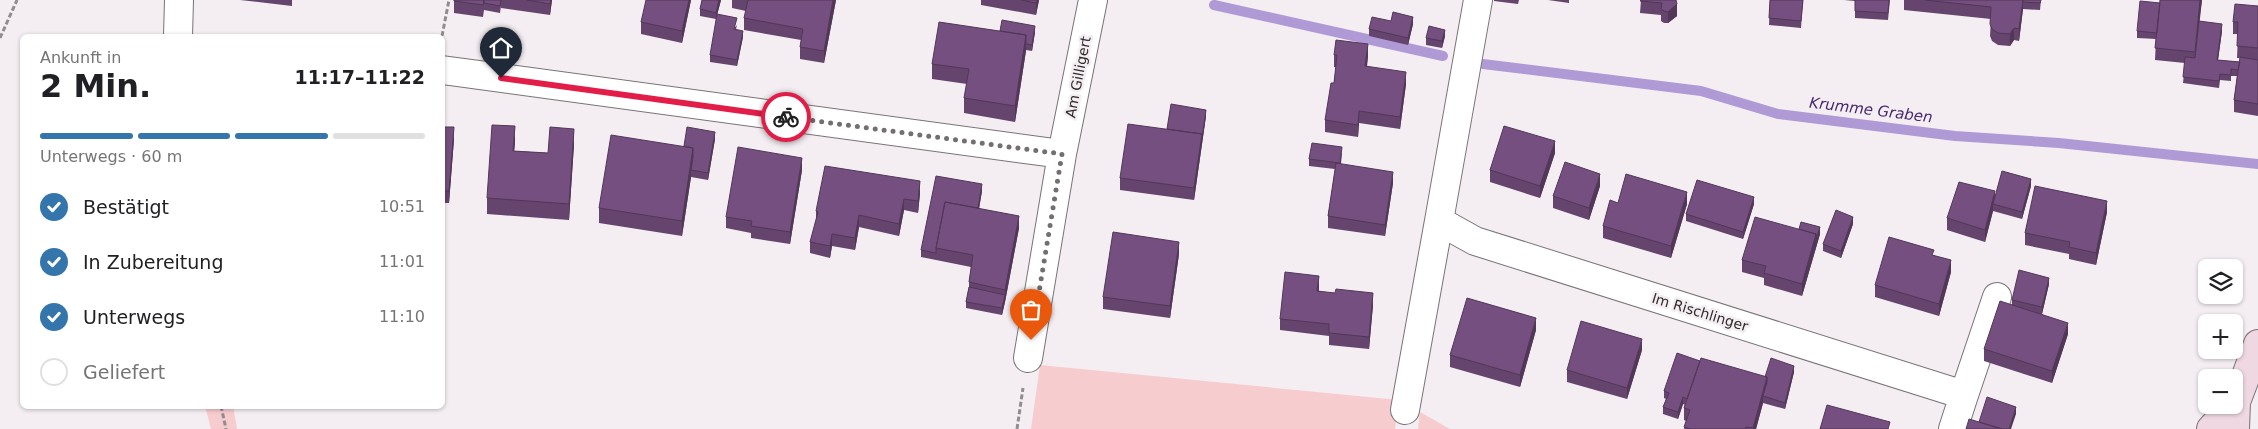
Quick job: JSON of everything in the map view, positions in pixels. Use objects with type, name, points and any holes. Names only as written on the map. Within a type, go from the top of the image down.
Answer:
[{"type":"street","points":[[178,34],[179,0]]},
{"type":"street","name":"Am Gilligert","points":[[1028,358],[1062,154],[1093,0]]},
{"type":"street","points":[[1405,410],[1478,0]]},
{"type":"street","points":[[445,70],[1062,154]]},
{"type":"street","name":"Im Rischlinger","points":[[1440,221],[1475,241],[1964,395]]},
{"type":"street","points":[[1953,429],[1997,297]]},
{"type":"street","points":[[2243,382],[2258,344]]},
{"type":"street","points":[[2211,429],[2225,414]]},
{"type":"street","points":[[2234,414],[2235,429]]},
{"type":"path","points":[[0,38],[17,0]]},
{"type":"path","points":[[442,34],[449,0]]},
{"type":"path","points":[[1017,429],[1028,358]]},
{"type":"path","points":[[222,409],[226,429]]},
{"type":"shaded area","points":[[1040,365],[1399,400],[1395,429],[1031,429]]},
{"type":"shaded area","points":[[206,409],[234,409],[237,429],[211,429]]},
{"type":"shaded area","points":[[1420,412],[1450,429],[1418,429]]},
{"type":"building","points":[[454,0],[484,0],[483,5]]},
{"type":"building","points":[[484,0],[501,0],[500,6],[484,3]]},
{"type":"building","points":[[527,0],[551,0],[550,4]]},
{"type":"building","points":[[646,0],[689,0],[682,31],[641,22]]},
{"type":"building","points":[[702,0],[719,0],[716,13],[700,9]]},
{"type":"building","points":[[748,0],[833,0],[824,51],[800,47],[803,29],[744,18]]},
{"type":"building","points":[[1021,0],[1037,0],[1036,3]]},
{"type":"building","points":[[1641,0],[1676,0],[1677,4],[1668,12],[1661,9],[1662,3]]},
{"type":"building","points":[[1770,0],[1803,0],[1801,21],[1769,18]]},
{"type":"building","points":[[1855,0],[1889,0],[1888,13],[1855,11]]},
{"type":"building","points":[[1925,0],[2023,0],[2019,29],[2014,28],[2010,34],[1998,33],[1992,29],[1990,24],[1991,7]]},
{"type":"building","points":[[2023,0],[2041,0],[2040,3],[2023,2]]},
{"type":"building","points":[[2160,0],[2200,0],[2195,52],[2155,48]]},
{"type":"building","points":[[2140,1],[2160,3],[2157,33],[2137,31]]},
{"type":"building","points":[[2235,4],[2258,6],[2258,48],[2237,46],[2238,22],[2233,22]]},
{"type":"building","points":[[1393,12],[1413,17],[1408,38],[1369,29],[1372,17],[1391,21]]},
{"type":"building","points":[[717,14],[737,18],[734,29],[743,31],[737,60],[710,55]]},
{"type":"building","points":[[1002,20],[1035,26],[1032,45],[1026,44],[1026,35],[1000,31]]},
{"type":"building","points":[[2199,21],[2222,24],[2217,60],[2240,62],[2238,70],[2231,69],[2231,75],[2220,74],[2219,81],[2183,77],[2185,57],[2195,58]]},
{"type":"building","points":[[939,22],[1026,35],[1015,106],[964,98],[969,69],[932,64]]},
{"type":"building","points":[[1429,26],[1445,30],[1442,41],[1426,38]]},
{"type":"building","points":[[1336,40],[1368,44],[1365,66],[1406,72],[1400,117],[1359,111],[1358,125],[1325,120],[1331,83],[1334,83],[1337,55],[1334,55]]},
{"type":"building","points":[[2240,57],[2258,60],[2258,104],[2234,100]]},
{"type":"building","points":[[1171,104],[1206,110],[1202,139],[1202,134],[1167,129]]},
{"type":"building","points":[[1128,124],[1202,134],[1194,188],[1120,178]]},
{"type":"building","points":[[492,125],[515,126],[513,151],[548,153],[550,127],[574,129],[569,204],[487,198]]},
{"type":"building","points":[[1504,126],[1555,141],[1540,186],[1490,170]]},
{"type":"building","points":[[445,127],[454,127],[449,191],[445,191]]},
{"type":"building","points":[[687,127],[715,132],[708,173],[691,170],[693,148],[684,146]]},
{"type":"building","points":[[611,135],[693,148],[682,221],[599,208]]},
{"type":"building","points":[[1312,143],[1342,147],[1340,163],[1309,159]]},
{"type":"building","points":[[738,147],[802,158],[790,232],[751,226],[752,221],[726,217]]},
{"type":"building","points":[[1565,162],[1600,174],[1589,208],[1553,196]]},
{"type":"building","points":[[1336,163],[1393,172],[1385,225],[1328,216]]},
{"type":"building","points":[[825,166],[920,181],[918,201],[904,199],[899,224],[859,215],[855,238],[832,234],[830,246],[810,242],[818,212],[816,211]]},
{"type":"building","points":[[2002,171],[2031,179],[2022,212],[1993,204]]},
{"type":"building","points":[[1626,174],[1687,192],[1671,246],[1603,226],[1610,200],[1618,203]]},
{"type":"building","points":[[936,176],[982,184],[978,208],[945,202],[936,253],[921,250]]},
{"type":"building","points":[[1697,180],[1754,197],[1743,232],[1686,214]]},
{"type":"building","points":[[1959,182],[1995,191],[1985,230],[1947,218]]},
{"type":"building","points":[[2035,186],[2107,201],[2096,253],[2069,247],[2070,242],[2025,233]]},
{"type":"building","points":[[945,202],[1019,216],[1005,290],[969,282],[973,255],[936,248]]},
{"type":"building","points":[[1836,210],[1853,217],[1841,251],[1823,244]]},
{"type":"building","points":[[1755,217],[1816,234],[1802,284],[1764,273],[1766,266],[1742,260]]},
{"type":"building","points":[[1801,222],[1820,227],[1816,239],[1816,234],[1799,229]]},
{"type":"building","points":[[1113,232],[1179,242],[1170,306],[1103,297]]},
{"type":"building","points":[[1889,237],[1934,250],[1932,255],[1951,260],[1939,304],[1875,285]]},
{"type":"building","points":[[2019,270],[2049,278],[2042,307],[2012,300]]},
{"type":"building","points":[[1285,272],[1319,276],[1317,291],[1335,293],[1336,289],[1373,293],[1369,337],[1329,333],[1329,324],[1280,319]]},
{"type":"building","points":[[969,287],[1005,295],[1002,308],[966,302]]},
{"type":"building","points":[[1467,298],[1536,318],[1520,375],[1450,355]]},
{"type":"building","points":[[2000,301],[2068,323],[2052,371],[1984,349]]},
{"type":"building","points":[[1581,321],[1642,339],[1627,388],[1567,370]]},
{"type":"building","points":[[1677,353],[1700,361],[1687,399],[1683,397],[1678,412],[1663,407],[1669,393],[1664,391]]},
{"type":"building","points":[[1701,358],[1767,377],[1753,428],[1691,429],[1684,427],[1690,410],[1684,408]]},
{"type":"building","points":[[1771,358],[1794,366],[1785,403],[1763,396],[1767,382],[1767,377],[1765,377]]},
{"type":"building","points":[[1987,397],[2016,407],[2009,429],[2002,429],[1979,422]]},
{"type":"building","points":[[1827,405],[1890,422],[1888,429],[1820,429]]},
{"type":"building","points":[[1969,419],[2002,429],[1966,429]]},
{"type":"waterway","name":"Krumme Graben","points":[[1214,5],[1443,56]]},
{"type":"waterway","name":"Krumme Graben","points":[[1483,64],[1701,91],[1778,114],[1955,136],[2059,143],[2258,164]]},
{"type":"way so far","points":[[786,117],[1062,154],[1031,340]]},
{"type":"route","points":[[501,78],[786,117]]}]
